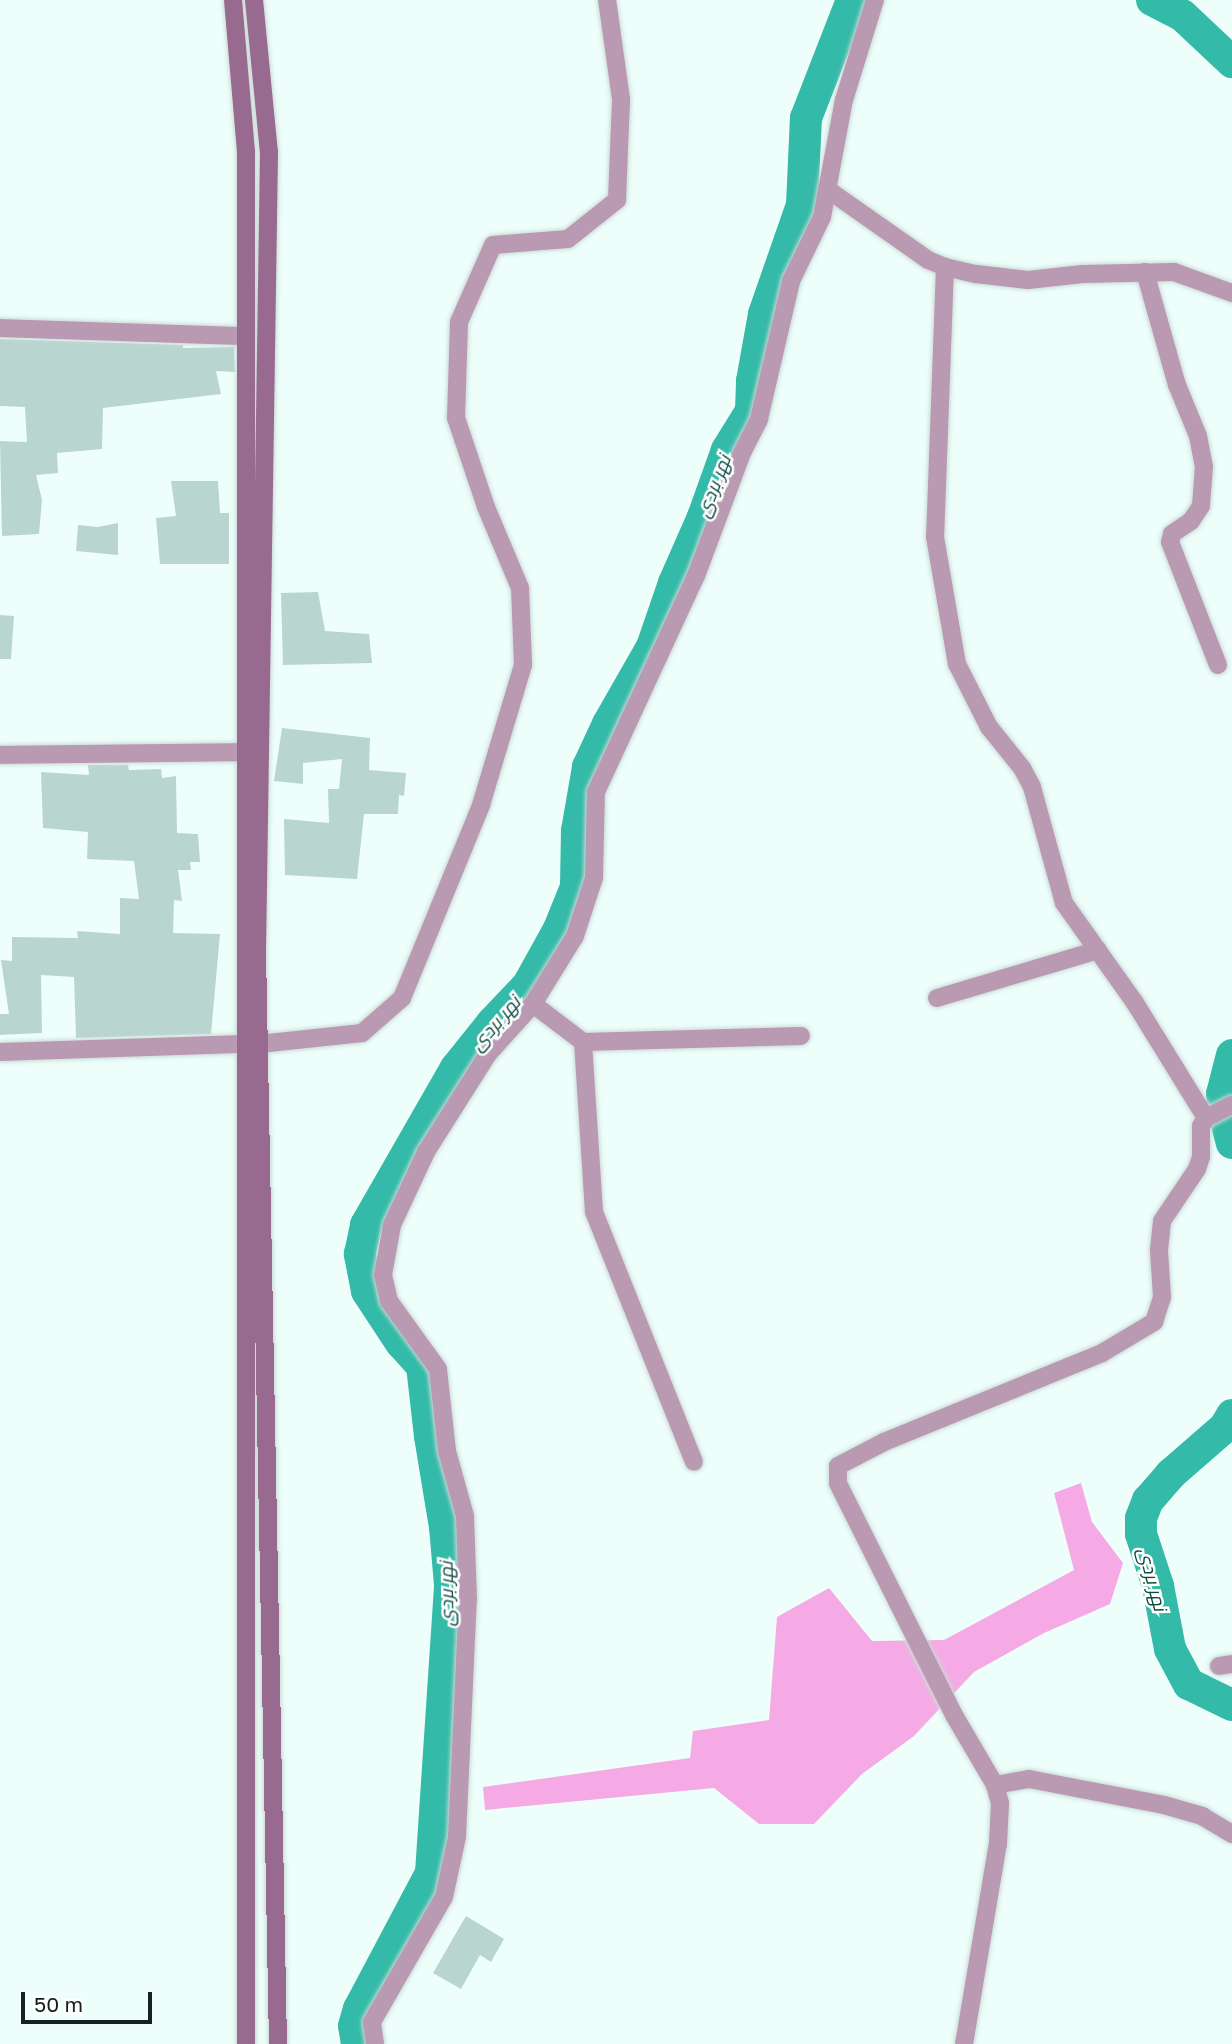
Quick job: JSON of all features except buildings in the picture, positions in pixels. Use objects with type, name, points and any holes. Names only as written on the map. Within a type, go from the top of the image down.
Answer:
[{"type":"main road","points":[[233,0],[246,151],[244,752],[278,2044]]},
{"type":"main road","points":[[246,2044],[248,1240],[252,1044],[257,951],[269,152],[254,0]]},
{"type":"street","points":[[0,1052],[252,1044],[362,1033],[402,998],[481,805],[523,665],[520,588],[486,507],[456,418],[459,322],[493,245],[568,239],[617,200],[621,99],[607,0]]},
{"type":"street","points":[[375,2044],[372,2022],[444,1896],[457,1837],[468,1600],[464,1516],[447,1451],[438,1369],[389,1301],[383,1275],[392,1225],[426,1152],[488,1054],[533,1004],[575,936],[594,878],[596,792],[696,576],[758,419],[791,281],[822,217],[844,100],[875,0]]},
{"type":"street","points":[[827,189],[928,260],[945,267],[986,276],[1028,280],[1083,274],[1174,272],[1232,293]]},
{"type":"street","points":[[945,267],[935,537],[957,664],[989,727],[1022,768],[1032,787],[1064,903],[1209,1116]]},
{"type":"street","points":[[1144,272],[1177,385],[1198,436],[1204,466],[1205,489],[1201,506],[1191,521],[1172,534],[1170,542],[1218,665]]},
{"type":"street","points":[[0,328],[246,336]]},
{"type":"street","points":[[0,755],[244,752]]},
{"type":"street","points":[[937,998],[1098,950]]},
{"type":"street","points":[[533,1004],[583,1042],[801,1036]]},
{"type":"street","points":[[583,1042],[594,1212],[694,1462]]},
{"type":"street","points":[[964,2044],[998,1844],[1000,1803],[995,1785],[954,1714],[838,1483],[838,1466],[884,1442],[1102,1353],[1154,1322],[1162,1297],[1159,1250],[1162,1220],[1197,1169],[1201,1126],[1209,1116],[1232,1105]]},
{"type":"street","points":[[995,1785],[1029,1779],[1164,1805],[1202,1816],[1232,1834]]},
{"type":"shaded area","points":[[1081,1483],[1092,1522],[1123,1563],[1110,1604],[1044,1633],[974,1672],[914,1736],[862,1774],[814,1824],[759,1824],[714,1788],[485,1810],[483,1787],[690,1758],[693,1731],[769,1720],[777,1617],[829,1588],[872,1641],[944,1640],[1074,1570],[1054,1493]]},
{"type":"waterway","name":"نهر بردى","points":[[357,2044],[354,2026],[359,2009],[431,1873],[450,1585],[445,1527],[422,1366],[401,1343],[367,1291],[360,1254],[366,1225],[456,1068],[492,1023],[528,985],[559,929],[576,887],[577,831],[588,767],[608,724],[652,647],[674,583],[703,517],[727,450],[751,411],[752,381],[764,314],[802,205],[806,118],[852,0]]},
{"type":"waterway","name":"نهر بردى","points":[[1152,0],[1182,15],[1232,62]]},
{"type":"waterway","name":"نهر بردى","points":[[1232,1055],[1222,1094],[1223,1110],[1232,1143]]},
{"type":"waterway","name":"نهر بردى","points":[[1232,1415],[1225,1427],[1171,1474],[1148,1500],[1141,1518],[1141,1534],[1158,1586],[1170,1649],[1189,1684],[1232,1705]]}]
